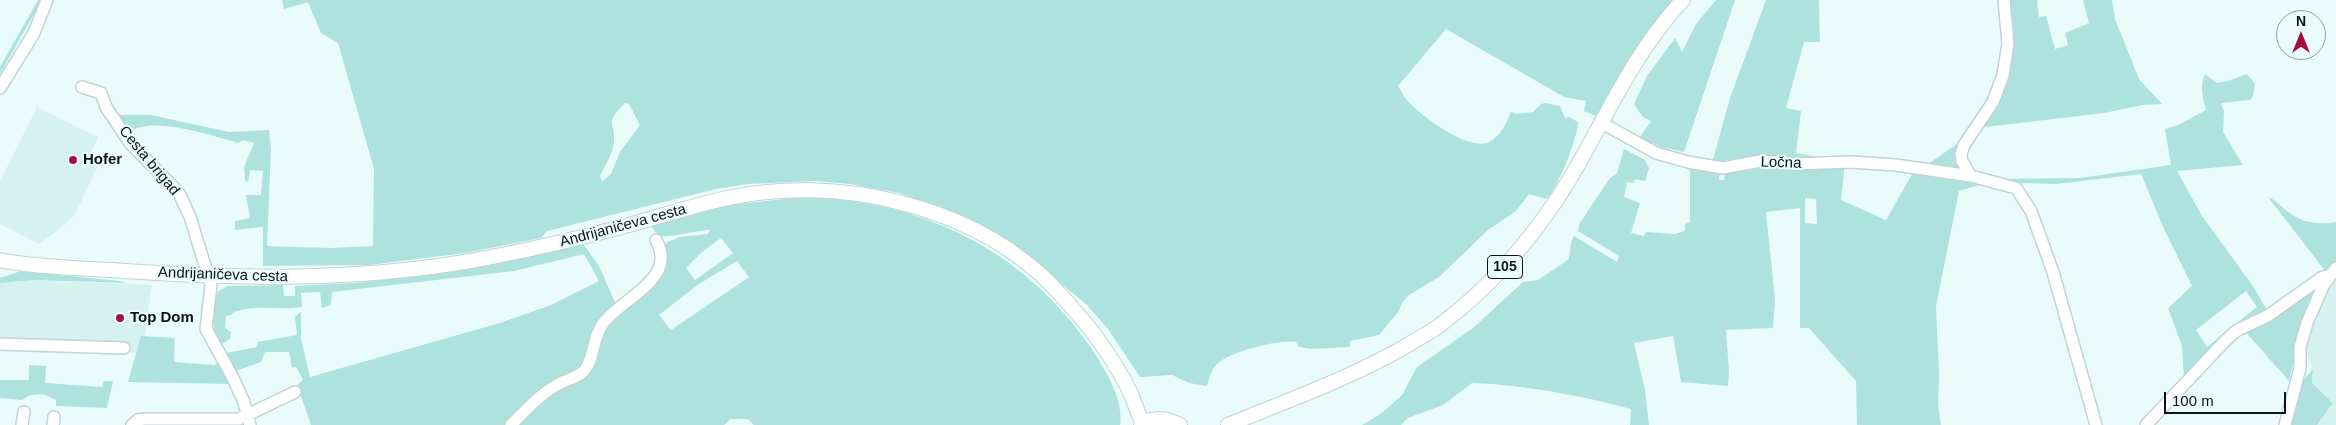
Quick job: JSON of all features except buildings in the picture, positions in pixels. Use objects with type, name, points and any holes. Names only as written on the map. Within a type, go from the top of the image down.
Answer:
[{"type":"main road","name":"105","points":[[1228,425],[1324,386],[1369,365],[1439,326],[1486,286],[1528,240],[1568,182],[1600,122],[1644,50],[1683,0]]},
{"type":"main road","name":"Andrijaničeva cesta","points":[[2,261],[209,276],[269,278],[397,272],[461,262],[573,240],[733,196],[777,190],[821,190],[882,197],[948,218],[996,242],[1040,274],[1090,330],[1120,373],[1142,424]]},
{"type":"main road","points":[[1142,424],[1161,418],[1180,425]]},
{"type":"street","points":[[0,88],[34,32],[47,0]]},
{"type":"street","points":[[1971,176],[1962,161],[1961,154],[1964,145],[1993,102],[2003,75],[2008,44],[2004,0]]},
{"type":"street","name":"Cesta brigad","points":[[82,87],[101,93],[106,107],[130,143],[178,193],[190,217],[211,285],[206,329],[232,376],[249,421]]},
{"type":"street","name":"Ločna","points":[[1600,122],[1656,153],[1688,162],[1723,168],[1760,161],[1796,164],[1850,162],[1896,165],[1971,176],[2016,188],[2031,211],[2053,272],[2096,425]]},
{"type":"street","points":[[511,425],[544,394],[584,370],[590,361],[600,328],[606,319],[639,293],[656,274],[662,258],[662,250],[656,240]]},
{"type":"street","points":[[2146,425],[2236,331],[2269,315],[2321,278],[2333,272]]},
{"type":"street","points":[[2284,425],[2300,368],[2300,347],[2307,323],[2314,302],[2333,272]]},
{"type":"street","points":[[0,344],[124,348]]},
{"type":"street","points":[[132,425],[138,420],[144,419],[239,419],[249,421],[295,392]]},
{"type":"street","points":[[22,425],[24,412]]},
{"type":"shaded area","points":[[38,0],[41,0],[39,5],[0,74],[0,67]]},
{"type":"shaded area","points":[[282,0],[1674,0],[1641,42],[1596,116],[1584,111],[1586,101],[1564,97],[1446,29],[1398,86],[1405,97],[1412,106],[1445,130],[1469,142],[1480,144],[1489,142],[1497,136],[1503,129],[1511,112],[1517,114],[1533,112],[1541,104],[1546,103],[1560,106],[1565,118],[1569,117],[1578,122],[1575,139],[1566,163],[1551,194],[1546,199],[1529,194],[1516,211],[1488,230],[1439,277],[1409,295],[1402,303],[1399,311],[1379,335],[1350,341],[1350,347],[1312,349],[1299,347],[1296,342],[1278,342],[1255,347],[1223,359],[1212,372],[1207,386],[1189,383],[1172,375],[1140,377],[1108,329],[1087,305],[1027,255],[990,231],[955,213],[899,193],[850,184],[815,181],[748,184],[716,189],[547,231],[541,238],[465,253],[369,265],[263,266],[263,227],[235,230],[235,221],[250,218],[246,195],[261,195],[263,171],[250,170],[248,182],[245,181],[244,167],[254,143],[243,140],[238,143],[182,128],[166,126],[138,128],[129,133],[108,115],[151,115],[229,132],[269,130],[271,149],[267,246],[331,248],[373,246],[374,169],[338,43],[321,33],[308,2],[284,9]],"holes":[[[625,103],[629,104],[640,125],[620,152],[611,174],[602,182],[600,176],[613,146],[612,119]]]},
{"type":"shaded area","points":[[1716,0],[1735,0],[1684,152],[1661,147],[1640,137],[1651,121],[1643,117],[1634,104],[1647,76],[1675,38],[1682,52],[1696,24]]},
{"type":"shaded area","points":[[1766,0],[1819,0],[1820,42],[1804,42],[1786,108],[1801,111],[1796,153],[1812,156],[1812,161],[1728,165],[1712,163],[1730,98]]},
{"type":"shaded area","points":[[2005,0],[2039,0],[2037,1],[2039,17],[2046,16],[2055,49],[2068,45],[2065,33],[2089,23],[2083,0],[2112,0],[2115,19],[2139,79],[2162,104],[1977,128],[1999,95]]},
{"type":"shaded area","points":[[2205,74],[2217,83],[2247,74],[2255,84],[2253,96],[2250,100],[2221,103],[2224,111],[2223,132],[2243,165],[2177,171],[2202,216],[2253,286],[2268,312],[2184,380],[2182,346],[2168,308],[2192,286],[2164,229],[2141,174],[2056,184],[2022,183],[2019,185],[1993,179],[2080,178],[2171,165],[2165,129],[2178,125],[2206,110],[2202,92]],"holes":[[[2246,291],[2257,307],[2207,347],[2196,330]]]},
{"type":"shaded area","points":[[37,107],[98,137],[91,153],[102,158],[74,216],[39,244],[0,224],[0,181]]},
{"type":"shaded area","points":[[1964,139],[1965,172],[1924,167]]},
{"type":"shaded area","points":[[1624,149],[1645,160],[1649,168],[1645,181],[1635,179],[1634,183],[1627,182],[1624,197],[1640,203],[1631,233],[1644,236],[1646,232],[1675,234],[1685,231],[1685,224],[1690,222],[1690,165],[1720,171],[1719,180],[1724,180],[1725,172],[1749,164],[1845,163],[1841,200],[1886,220],[1915,169],[1986,183],[1959,191],[1936,306],[1939,374],[1938,404],[1941,425],[1857,425],[1856,381],[1809,328],[1800,328],[1800,208],[1766,212],[1775,300],[1773,328],[1726,330],[1729,371],[1728,386],[1681,382],[1673,336],[1634,343],[1645,390],[1649,425],[1630,425],[1631,409],[1611,404],[1532,388],[1472,383],[1443,405],[1408,418],[1401,425],[1362,425],[1382,413],[1402,395],[1417,367],[1473,328],[1523,282],[1538,280],[1569,259],[1571,242],[1574,236],[1617,262],[1619,256],[1578,231],[1579,224],[1610,178],[1617,173]],"holes":[[[1805,198],[1816,199],[1817,224],[1805,223]]]},
{"type":"shaded area","points":[[804,197],[848,201],[889,208],[929,220],[967,237],[1002,258],[1034,283],[1064,313],[1091,348],[1112,385],[1119,405],[1120,425],[754,425],[748,419],[730,419],[724,425],[513,425],[528,410],[580,377],[601,331],[641,294],[667,242],[680,237],[708,234],[710,230],[662,236],[651,226],[728,205]],"holes":[[[721,238],[733,253],[695,280],[686,268],[702,252]],[[737,261],[749,277],[671,330],[659,315],[699,284]]]},
{"type":"shaded area","points":[[2268,197],[2305,221],[2316,223],[2336,222],[2336,264],[2326,272]]},
{"type":"shaded area","points":[[583,244],[599,266],[617,307],[586,365],[508,425],[311,425],[297,385],[303,380],[296,367],[292,368],[289,352],[265,352],[261,362],[236,371],[226,353],[257,347],[258,342],[297,335],[295,317],[301,311],[301,339],[310,377],[500,323],[551,305],[599,281],[584,254],[514,271],[332,292],[331,305],[322,308],[320,292],[301,293],[302,307],[249,308],[226,316],[225,328],[231,332],[230,339],[222,344],[220,344],[215,331],[214,312],[218,291],[228,286],[283,285],[284,296],[295,296],[295,286],[354,283],[456,271]]},
{"type":"shaded area","points":[[21,271],[127,283],[34,280],[0,283],[0,278]]},
{"type":"shaded area","points":[[2336,276],[2336,425],[2317,425],[2333,403],[2312,383],[2313,369],[2304,348],[2318,306]]},
{"type":"shaded area","points":[[34,280],[152,285],[142,353],[0,345],[0,283]]},
{"type":"shaded area","points":[[2320,282],[2300,333],[2289,381],[2244,330]]},
{"type":"shaded area","points":[[141,336],[175,338],[174,362],[214,365],[219,363],[231,384],[128,382]]},
{"type":"shaded area","points":[[29,365],[46,366],[45,383],[102,387],[104,381],[113,381],[107,408],[56,406],[56,400],[43,394],[30,395],[22,400],[0,398],[0,380],[29,380]]},
{"type":"shaded area","points":[[2313,369],[2312,383],[2333,403],[2317,425],[2291,425],[2291,409],[2295,394]]},
{"type":"place","name":"Hofer","points":[[73,160]]},
{"type":"place","name":"Top Dom","points":[[120,318]]}]
